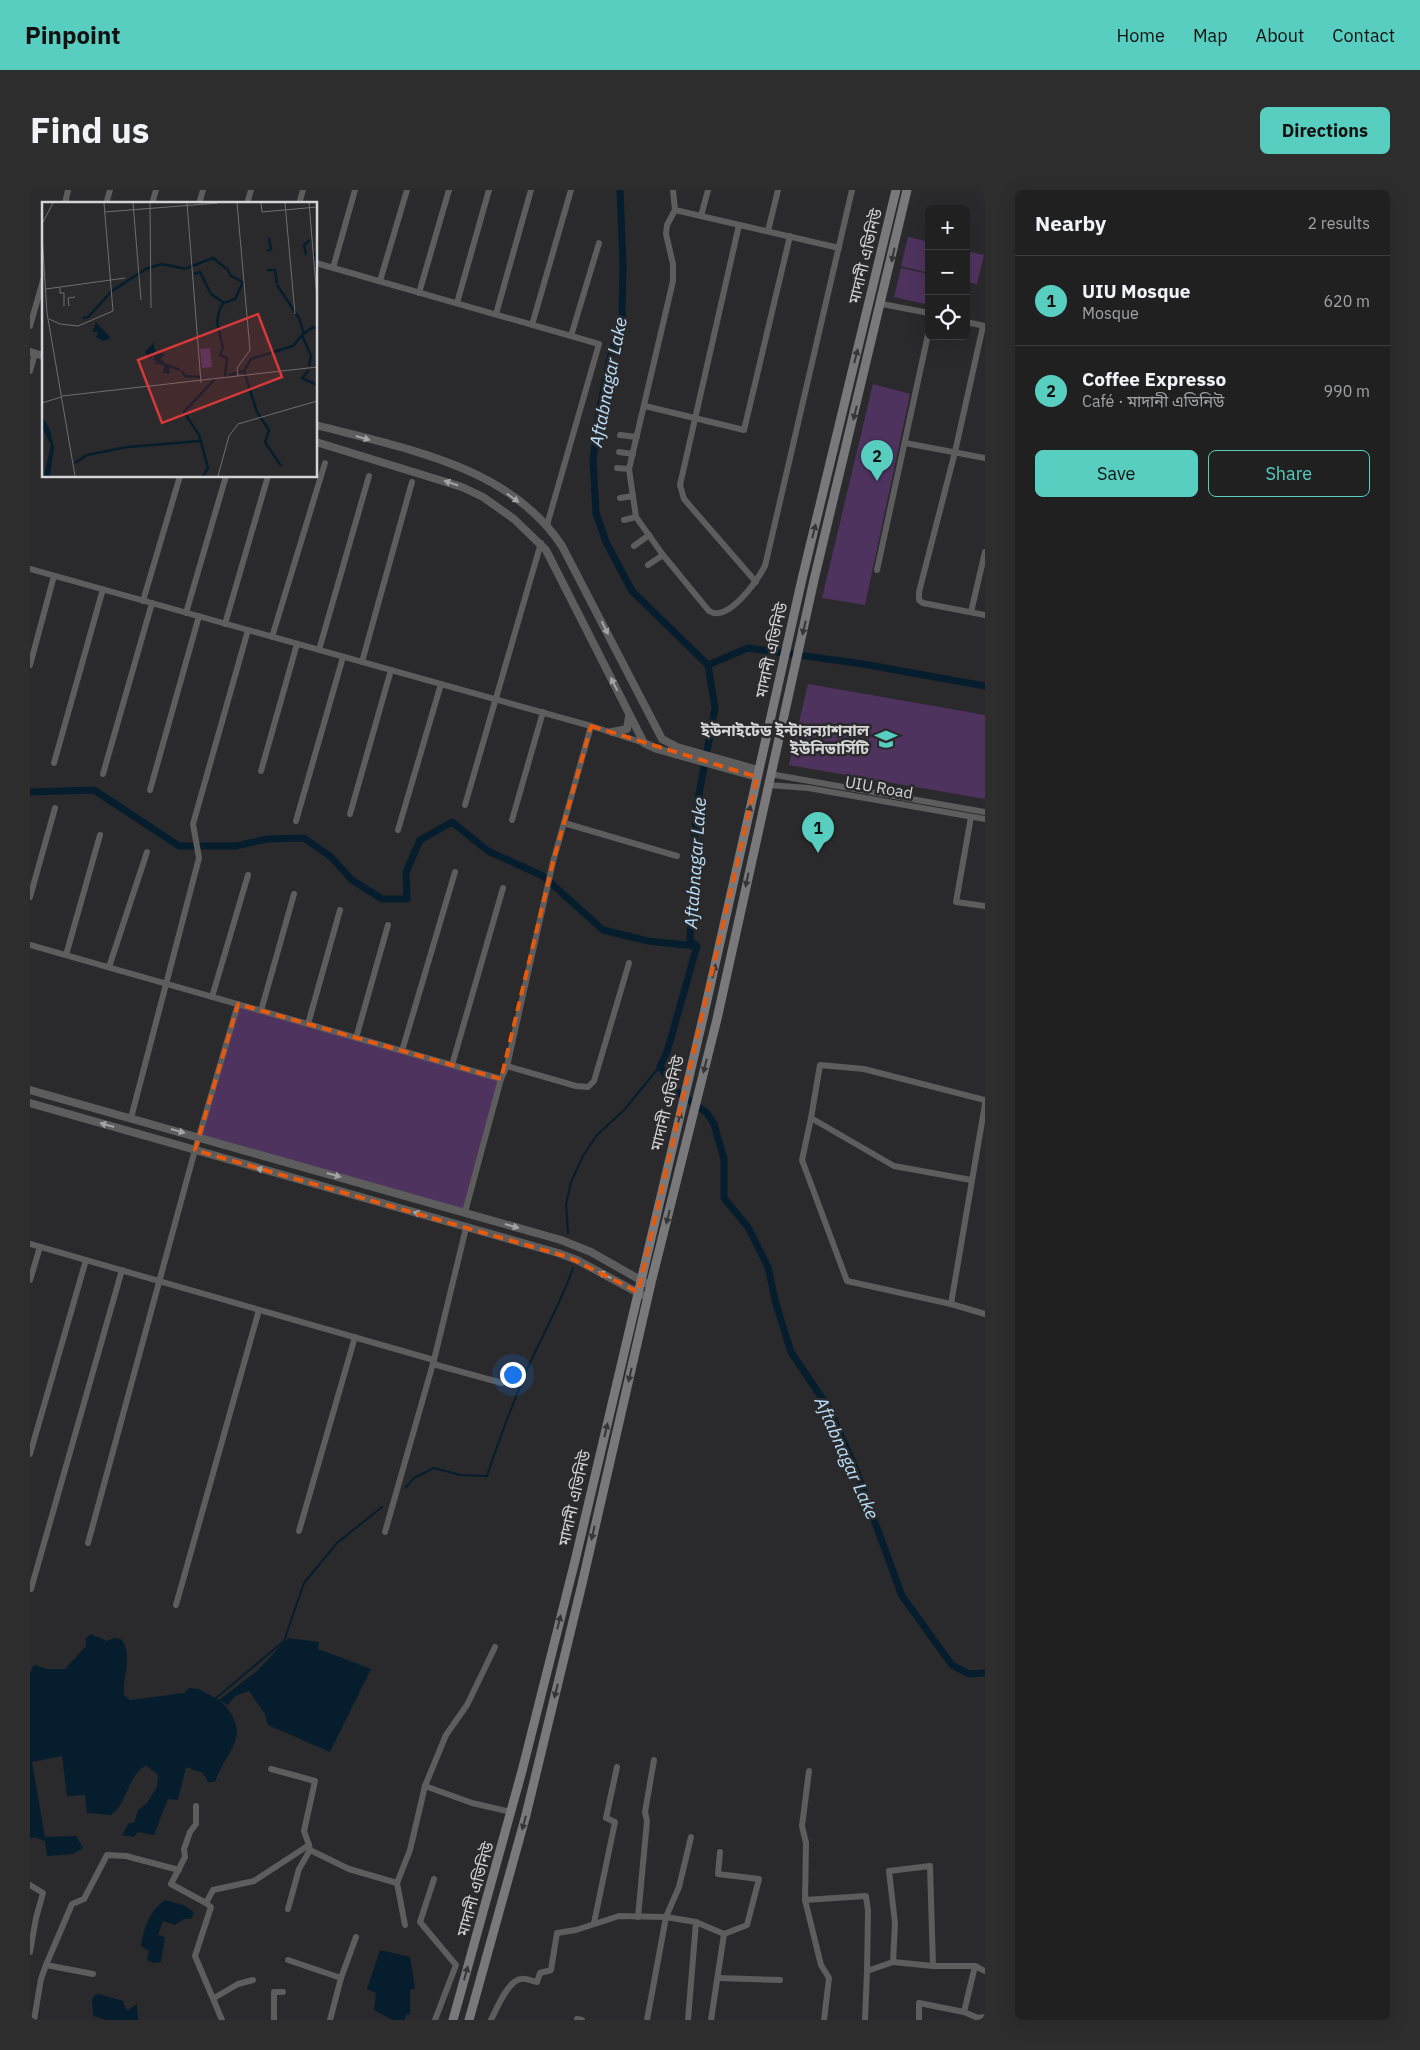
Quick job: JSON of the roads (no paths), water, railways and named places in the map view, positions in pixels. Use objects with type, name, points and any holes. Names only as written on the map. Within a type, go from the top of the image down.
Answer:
[{"type":"main road","name":"মাদানী এভিনিউ","points":[[453,2020],[511,1812],[599,1460],[703,1018],[802,579],[896,190]]},
{"type":"main road","name":"মাদানী এভিনিউ","points":[[469,2020],[530,1800],[648,1298],[717,1019],[814,580],[882,304],[907,190]]},
{"type":"main road","points":[[887,227],[898,229]]},
{"type":"main road","points":[[869,302],[882,304]]},
{"type":"main road","points":[[684,1098],[696,1101]]},
{"type":"main road","points":[[599,1460],[610,1463]]},
{"type":"main road","points":[[515,1796],[530,1800]]},
{"type":"street","points":[[333,268],[355,190]]},
{"type":"street","points":[[380,281],[406,190]]},
{"type":"street","points":[[419,292],[449,190]]},
{"type":"street","points":[[457,303],[489,190]]},
{"type":"street","points":[[496,314],[531,190]]},
{"type":"street","points":[[532,325],[571,190]]},
{"type":"street","points":[[673,190],[675,210],[667,225],[666,234],[673,264],[673,281],[629,470],[636,517],[663,555],[714,614],[724,613],[756,582],[765,566],[852,190]]},
{"type":"street","points":[[701,216],[708,190]]},
{"type":"street","points":[[768,231],[778,190]]},
{"type":"street","points":[[675,210],[839,248]]},
{"type":"street","points":[[739,225],[680,485],[684,499],[756,582]]},
{"type":"street","points":[[645,406],[744,430],[790,236]]},
{"type":"street","points":[[571,336],[599,243]]},
{"type":"street","points":[[318,264],[600,344],[465,805]]},
{"type":"street","points":[[30,326],[42,284]]},
{"type":"street","points":[[882,304],[925,312]]},
{"type":"street","points":[[970,323],[984,326],[955,452],[918,592],[919,600],[923,604],[985,615]]},
{"type":"street","points":[[877,570],[927,340]]},
{"type":"street","points":[[30,370],[32,353]]},
{"type":"street","points":[[318,426],[464,468],[498,487],[547,525],[562,546],[587,592],[659,735],[677,751]]},
{"type":"street","points":[[620,435],[637,437]]},
{"type":"street","points":[[318,443],[462,486],[499,508],[541,543],[644,742]]},
{"type":"street","points":[[904,443],[985,458]]},
{"type":"street","points":[[618,452],[633,454]]},
{"type":"street","points":[[272,636],[325,463]]},
{"type":"street","points":[[617,468],[629,470]]},
{"type":"street","points":[[319,650],[369,476]]},
{"type":"street","points":[[143,601],[179,478]]},
{"type":"street","points":[[186,613],[225,478]]},
{"type":"street","points":[[225,624],[267,478]]},
{"type":"street","points":[[362,662],[412,482]]},
{"type":"street","points":[[620,498],[633,496]]},
{"type":"street","points":[[624,520],[636,517]]},
{"type":"street","points":[[634,546],[649,536]]},
{"type":"street","points":[[971,612],[985,552]]},
{"type":"street","points":[[648,565],[663,555]]},
{"type":"street","points":[[30,569],[544,712],[758,774]]},
{"type":"street","points":[[30,665],[54,576]]},
{"type":"street","points":[[54,763],[103,589]]},
{"type":"street","points":[[103,774],[152,603]]},
{"type":"street","points":[[150,790],[199,616]]},
{"type":"street","points":[[132,1118],[199,858],[193,824],[248,630]]},
{"type":"street","points":[[261,771],[297,644]]},
{"type":"street","points":[[296,821],[344,656]]},
{"type":"street","points":[[350,814],[391,670]]},
{"type":"street","points":[[398,830],[440,684]]},
{"type":"street","points":[[512,820],[544,712]]},
{"type":"street","points":[[612,732],[626,729],[630,719],[629,712]]},
{"type":"street","points":[[385,1532],[434,1362],[466,1228],[465,1212],[501,1079],[507,1066],[552,865],[591,726]]},
{"type":"street","name":"UIU Road","points":[[770,774],[985,819]]},
{"type":"street","name":"UIU Road","points":[[768,785],[860,794],[985,812]]},
{"type":"street","points":[[30,897],[55,808]]},
{"type":"street","points":[[971,817],[956,902],[985,906]]},
{"type":"street","points":[[564,823],[677,856]]},
{"type":"street","points":[[66,955],[100,835]]},
{"type":"street","points":[[110,967],[147,852]]},
{"type":"street","points":[[402,1051],[455,872]]},
{"type":"street","points":[[212,996],[248,875]]},
{"type":"street","points":[[452,1065],[503,888]]},
{"type":"street","points":[[261,1011],[294,894]]},
{"type":"street","points":[[308,1024],[340,910]]},
{"type":"street","points":[[356,1038],[388,924]]},
{"type":"street","points":[[30,945],[501,1079]]},
{"type":"street","points":[[507,1066],[576,1086],[588,1087],[594,1081],[629,963]]},
{"type":"street","points":[[88,1543],[195,1150],[238,1004]]},
{"type":"street","points":[[950,1304],[985,1102],[864,1069],[820,1066],[802,1160],[847,1281],[950,1304],[985,1314]]},
{"type":"street","points":[[30,1090],[465,1212],[576,1246],[651,1286]]},
{"type":"street","points":[[30,1103],[568,1257],[648,1298]]},
{"type":"street","points":[[811,1118],[894,1166],[971,1180]]},
{"type":"street","points":[[30,1244],[355,1338],[502,1383]]},
{"type":"street","points":[[30,1280],[40,1247]]},
{"type":"street","points":[[30,1454],[86,1260]]},
{"type":"street","points":[[30,1589],[122,1270]]},
{"type":"street","points":[[176,1604],[259,1310]]},
{"type":"street","points":[[299,1532],[355,1338]]},
{"type":"street","points":[[405,1925],[396,1883],[410,1850],[425,1786],[446,1735],[467,1705],[495,1647]]},
{"type":"street","points":[[638,1917],[648,1820],[645,1812],[654,1760]]},
{"type":"street","points":[[594,1922],[615,1822],[606,1818],[617,1767]]},
{"type":"street","points":[[271,1770],[315,1782],[304,1831],[310,1848],[349,1869],[396,1883]]},
{"type":"street","points":[[809,1771],[802,1826],[806,1843],[806,1900],[821,1965],[829,1978],[824,2020]]},
{"type":"street","points":[[425,1786],[472,1803],[511,1812]]},
{"type":"street","points":[[196,1806],[196,1824],[190,1832],[184,1849],[186,1857],[171,1884],[206,1903],[211,1908],[195,1956],[222,2020]]},
{"type":"street","points":[[647,2020],[666,1917],[679,1888],[691,1837]]},
{"type":"street","points":[[206,1903],[213,1890],[254,1881],[310,1848]]},
{"type":"street","points":[[288,1909],[299,1869],[310,1848]]},
{"type":"street","points":[[491,2020],[499,2002],[513,1982],[520,1979],[537,1982],[540,1973],[551,1970],[557,1933],[576,1930],[594,1922],[619,1916],[666,1917],[696,1922],[724,1934],[747,1925],[759,1879],[718,1874],[720,1852]]},
{"type":"street","points":[[34,2020],[41,1980],[72,1904],[84,1899],[106,1855],[126,1856],[179,1870]]},
{"type":"street","points":[[892,1962],[895,1923],[889,1871],[930,1866],[933,1966]]},
{"type":"street","points":[[434,1879],[420,1922],[456,1965],[435,2020]]},
{"type":"street","points":[[30,1885],[43,1892],[30,1952]]},
{"type":"street","points":[[806,1900],[866,1896],[868,1911],[865,2020]]},
{"type":"street","points":[[688,2020],[696,1922]]},
{"type":"street","points":[[711,2020],[724,1934]]},
{"type":"street","points":[[330,2020],[341,1978],[356,1937]]},
{"type":"street","points":[[288,1960],[341,1978]]},
{"type":"street","points":[[867,1971],[892,1962],[933,1966],[975,1966],[985,1971]]},
{"type":"street","points":[[46,1965],[93,1974]]},
{"type":"street","points":[[964,2012],[975,1966]]},
{"type":"street","points":[[718,1978],[780,1980]]},
{"type":"street","points":[[214,1998],[238,1984],[254,1980]]},
{"type":"street","points":[[274,2020],[274,1992],[283,1992]]},
{"type":"street","points":[[919,2020],[919,2003],[964,2012],[978,2018],[985,2017]]},
{"type":"water","points":[[91,1634],[107,1641],[114,1638],[121,1639],[125,1645],[127,1659],[124,1695],[130,1700],[184,1693],[189,1688],[199,1689],[219,1700],[257,1671],[288,1638],[319,1642],[318,1649],[371,1669],[330,1752],[268,1725],[265,1714],[249,1691],[235,1696],[228,1705],[221,1701],[231,1713],[236,1724],[237,1733],[235,1742],[215,1782],[208,1782],[203,1773],[186,1767],[178,1800],[168,1799],[154,1835],[138,1832],[134,1837],[122,1835],[129,1823],[134,1823],[138,1810],[147,1803],[157,1787],[158,1775],[146,1765],[139,1770],[121,1803],[111,1815],[87,1813],[85,1795],[67,1796],[62,1756],[32,1762],[45,1837],[76,1836],[83,1848],[73,1854],[47,1856],[45,1841],[34,1837],[30,1839],[30,1673],[34,1665],[47,1669],[65,1669],[86,1646],[86,1638]]},
{"type":"water","points":[[165,1900],[183,1905],[194,1912],[191,1919],[184,1919],[175,1925],[163,1921],[158,1935],[165,1937],[161,1962],[154,1963],[147,1960],[149,1951],[141,1946],[148,1920],[159,1904]]},
{"type":"water","points":[[380,1950],[410,1957],[415,1988],[410,1990],[410,2015],[407,2014],[404,2020],[392,2020],[374,2010],[376,1993],[367,1989]]},
{"type":"water","points":[[99,1994],[123,2001],[125,2008],[128,2010],[137,2004],[138,2020],[106,2020],[93,2016],[92,1999],[95,1995]]},
{"type":"waterway","name":"Aftabnagar Lake","points":[[620,190],[623,265],[622,317],[610,358],[600,407],[593,459],[596,513],[606,542],[632,591],[708,665],[715,708],[696,810],[690,941],[697,946],[667,1052],[660,1066],[675,1090],[707,1113],[714,1124],[724,1159],[724,1198],[748,1227],[768,1267],[776,1304],[791,1352],[828,1407],[854,1465],[902,1596],[952,1665],[969,1674],[985,1673]]},
{"type":"waterway","points":[[708,665],[748,648],[863,664],[985,686]]},
{"type":"waterway","points":[[30,792],[94,790],[179,846],[236,846],[267,839],[304,838],[331,857],[352,880],[382,899],[407,899],[406,872],[420,840],[452,822],[488,851],[543,876],[603,930],[648,941],[696,946]]},
{"type":"waterway","points":[[568,1233],[566,1205],[571,1182],[583,1156],[597,1135],[624,1110],[660,1066]]},
{"type":"waterway","points":[[406,1487],[414,1478],[434,1468],[460,1475],[487,1476],[506,1421],[528,1367],[573,1268]]},
{"type":"waterway","points":[[216,1698],[284,1641],[304,1583],[337,1543],[382,1507]]},
{"type":"place","name":"Coffee Expresso","points":[[877,481]]},
{"type":"place","name":"ইউনাইটেড ইন্টারন্যাশনাল ইউনিভার্সিটি","points":[[886,739]]},
{"type":"place","name":"UIU Mosque","points":[[818,853]]}]
